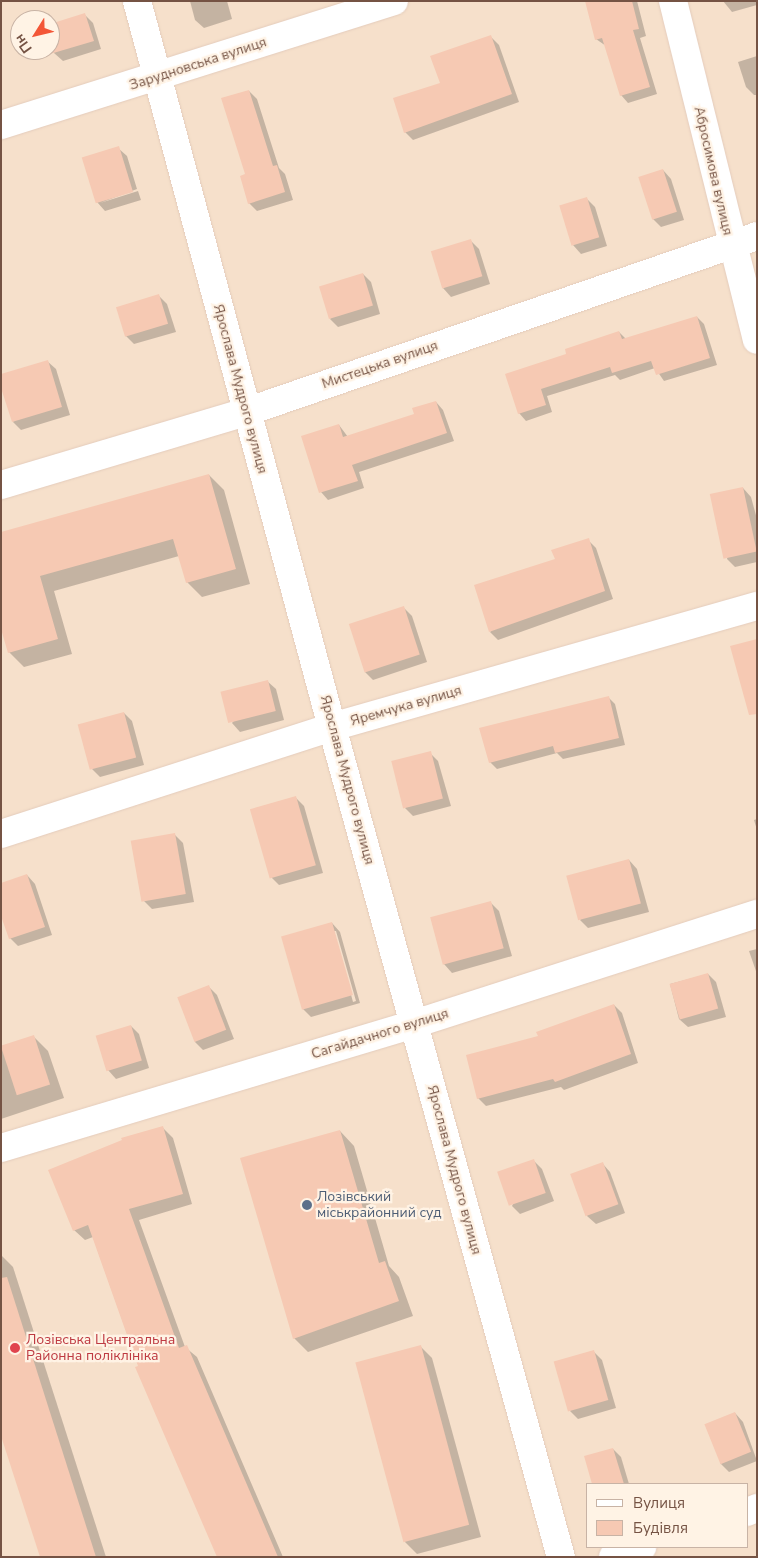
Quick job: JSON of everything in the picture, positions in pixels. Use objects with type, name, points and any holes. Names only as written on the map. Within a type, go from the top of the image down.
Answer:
[{"type":"street","name":"Ярослава Мудрого вулиця","points":[[137,1],[246,412],[561,1557]]},
{"type":"street","name":"Зарудновська вулиця","points":[[1,124],[157,78],[394,1]]},
{"type":"street","name":"Абросимова вулиця","points":[[673,1],[731,244],[757,340]]},
{"type":"street","name":"Мистецька вулиця","points":[[1,486],[246,412],[757,236]]},
{"type":"street","name":"Яремчука вулиця","points":[[1,834],[332,727],[757,606]]},
{"type":"street","name":"Сагайдачного вулиця","points":[[1,1148],[414,1024],[757,914]]},
{"type":"street","points":[[613,1557],[639,1548]]},
{"type":"shaded area","points":[[1,1],[757,1],[757,1557],[1,1557]]},
{"type":"building","points":[[585,1],[632,1],[639,29],[633,30],[650,87],[620,96],[602,38],[595,40]]},
{"type":"building","points":[[85,13],[94,41],[60,51],[60,21]]},
{"type":"building","points":[[491,35],[512,94],[404,133],[393,98],[440,83],[430,56]]},
{"type":"building","points":[[249,90],[273,166],[277,165],[285,192],[248,204],[240,176],[245,174],[221,98]]},
{"type":"building","points":[[119,146],[133,192],[96,203],[82,157]]},
{"type":"building","points":[[663,169],[677,212],[652,220],[638,177]]},
{"type":"building","points":[[587,197],[599,237],[572,246],[559,205]]},
{"type":"building","points":[[471,239],[482,276],[442,289],[431,251]]},
{"type":"building","points":[[363,273],[373,306],[329,319],[319,286]]},
{"type":"building","points":[[159,294],[168,324],[125,337],[116,307]]},
{"type":"building","points":[[697,316],[710,358],[656,375],[651,361],[612,373],[610,367],[541,389],[546,405],[518,414],[505,374],[566,354],[565,349],[619,331],[622,339]]},
{"type":"building","points":[[48,360],[62,407],[12,422],[1,388],[1,374]]},
{"type":"building","points":[[436,401],[447,433],[352,465],[358,481],[319,493],[301,436],[339,424],[343,437],[414,414],[412,408]]},
{"type":"building","points":[[209,474],[236,569],[186,583],[173,539],[40,576],[58,639],[8,653],[1,629],[1,532]]},
{"type":"building","points":[[743,487],[757,552],[723,559],[710,494]]},
{"type":"building","points":[[589,538],[605,591],[489,632],[474,585],[555,559],[551,550]]},
{"type":"building","points":[[404,606],[420,655],[365,672],[349,624]]},
{"type":"building","points":[[757,639],[757,714],[749,715],[730,646]]},
{"type":"building","points":[[268,680],[276,711],[228,723],[220,692]]},
{"type":"building","points":[[609,696],[619,738],[555,753],[553,746],[489,763],[479,728]]},
{"type":"building","points":[[124,712],[136,757],[90,770],[78,724]]},
{"type":"building","points":[[431,751],[443,799],[403,808],[391,761]]},
{"type":"building","points":[[296,796],[316,865],[270,878],[250,809]]},
{"type":"building","points":[[175,833],[186,894],[141,902],[131,841]]},
{"type":"building","points":[[629,859],[641,903],[578,920],[566,876]]},
{"type":"building","points":[[27,874],[45,927],[9,939],[1,916],[1,883]]},
{"type":"building","points":[[491,901],[504,948],[443,965],[430,917]]},
{"type":"building","points":[[332,922],[353,995],[302,1010],[281,937]]},
{"type":"building","points":[[708,973],[718,1009],[680,1020],[670,984]]},
{"type":"building","points":[[209,985],[226,1030],[194,1042],[177,997]]},
{"type":"building","points":[[614,1004],[631,1054],[555,1082],[553,1079],[477,1099],[466,1055],[538,1036],[536,1032]]},
{"type":"building","points":[[131,1025],[142,1060],[106,1071],[96,1036]]},
{"type":"building","points":[[34,1035],[50,1084],[17,1095],[1,1046]]},
{"type":"building","points":[[163,1126],[183,1194],[129,1209],[179,1348],[187,1345],[278,1557],[217,1557],[135,1367],[138,1366],[88,1225],[73,1231],[48,1170],[122,1140],[121,1138]]},
{"type":"building","name":"Лозівський міськрайонний суд","points":[[340,1130],[379,1263],[385,1261],[399,1301],[293,1339],[240,1158]]},
{"type":"building","points":[[534,1159],[546,1193],[509,1206],[497,1172]]},
{"type":"building","points":[[603,1162],[618,1204],[586,1216],[570,1174]]},
{"type":"building","name":"Лозівська Центральна Районна поліклініка","points":[[7,1277],[96,1557],[40,1557],[1,1436],[1,1278]]},
{"type":"building","points":[[421,1345],[469,1525],[403,1542],[355,1363]]},
{"type":"building","points":[[594,1350],[608,1400],[568,1412],[554,1362]]},
{"type":"building","points":[[735,1412],[751,1452],[721,1464],[704,1424]]},
{"type":"building","points":[[613,1448],[624,1483],[592,1483],[584,1456]]},
{"type":"place","name":"Лозівський міськрайонний суд","points":[[307,1205]]},
{"type":"place","name":"Лозівська Центральна Районна поліклініка","points":[[15,1348]]}]
